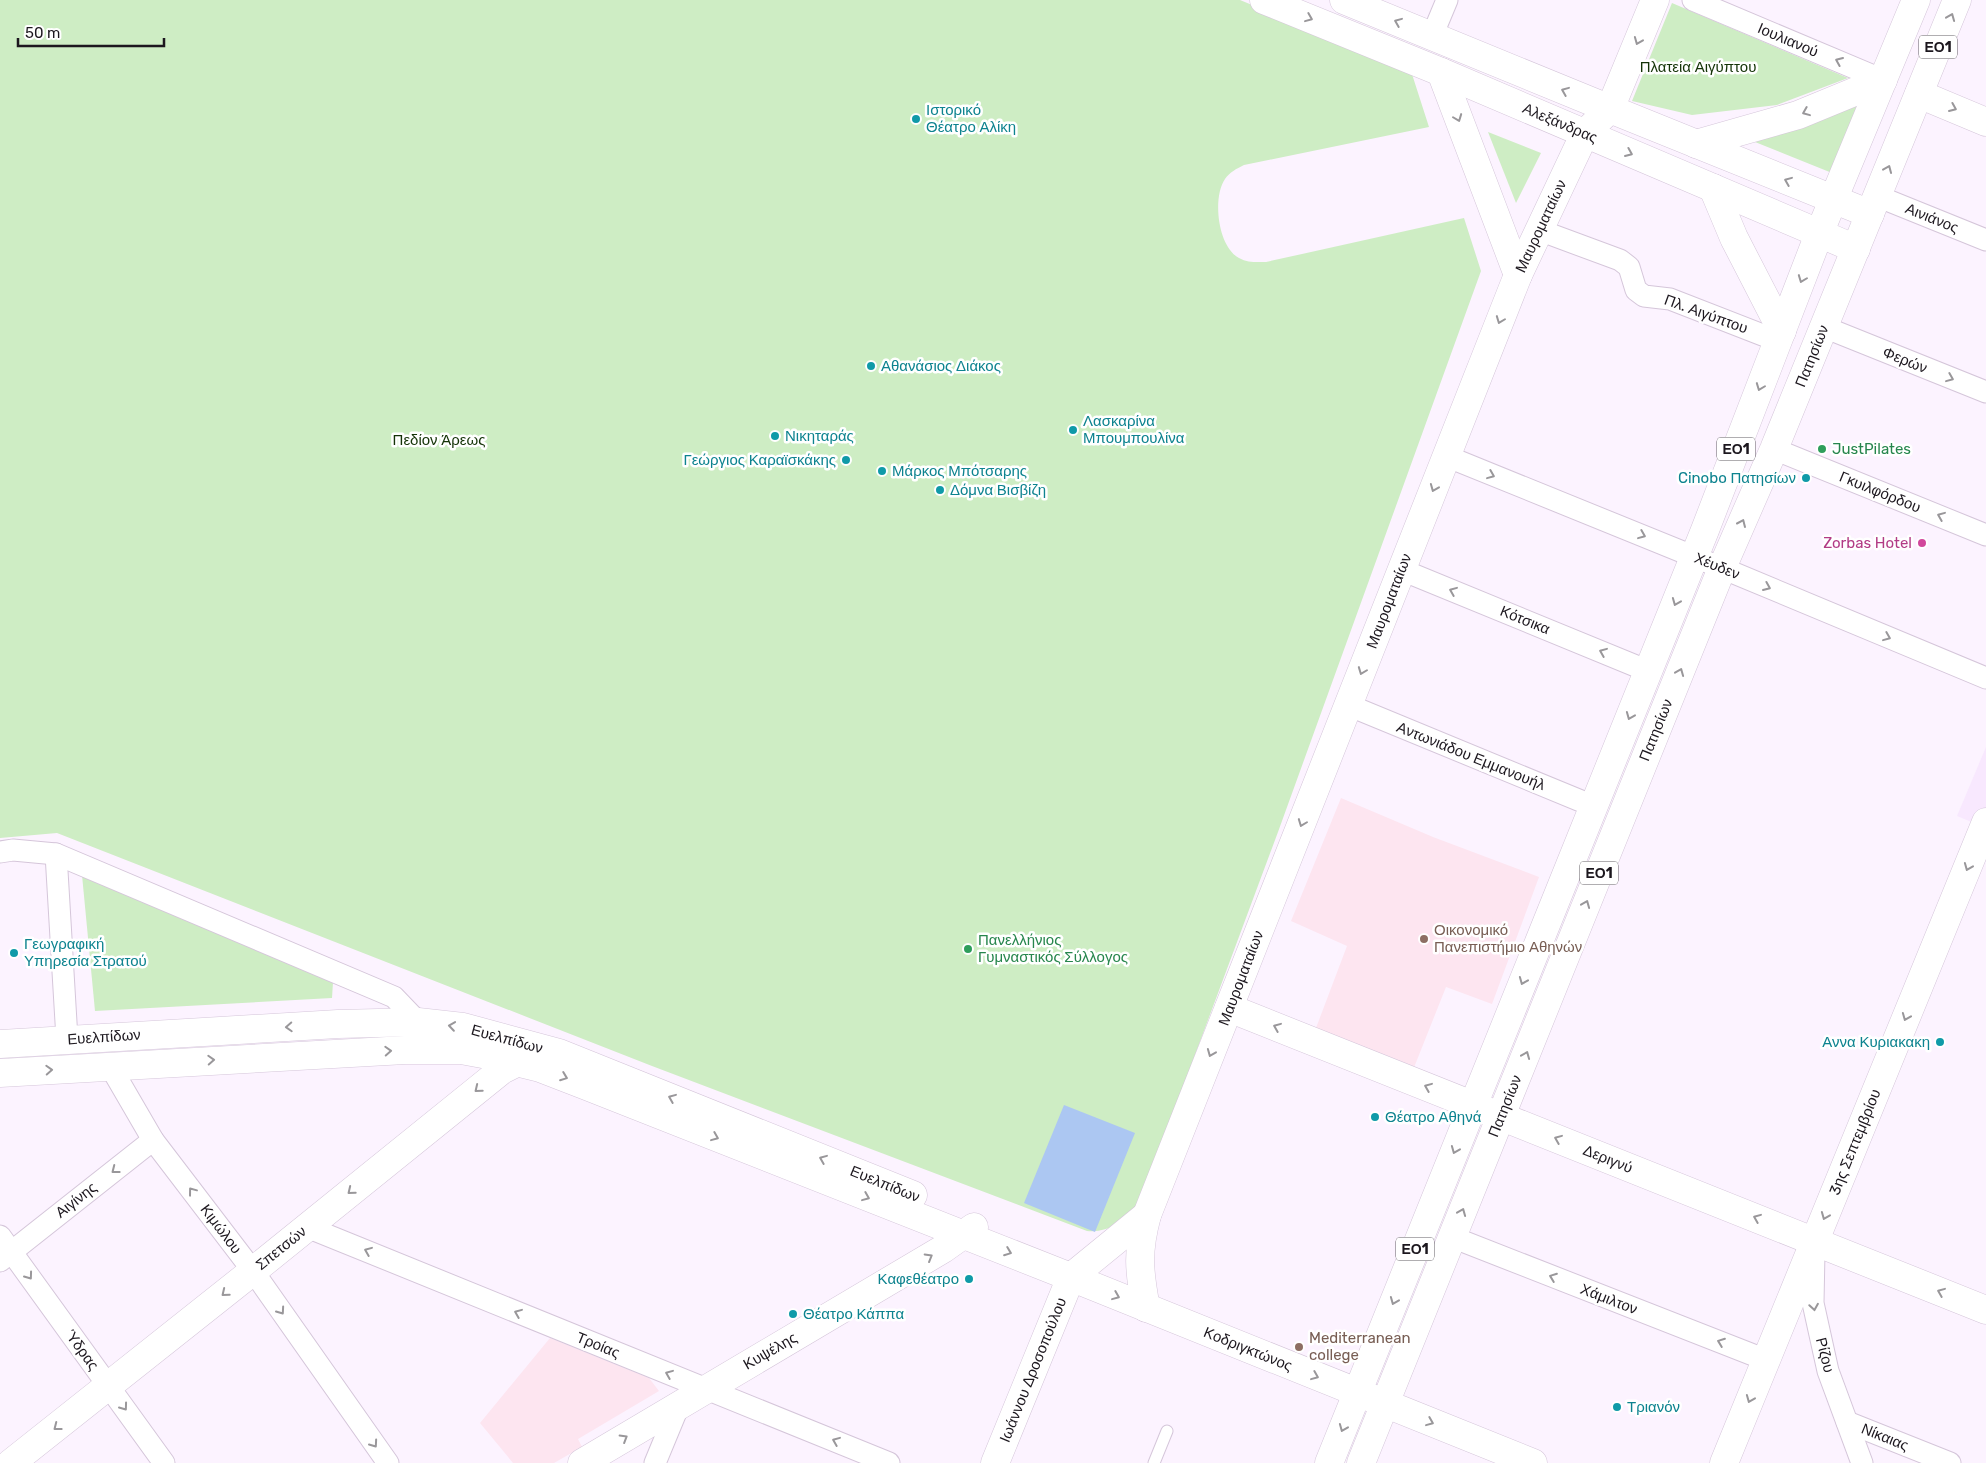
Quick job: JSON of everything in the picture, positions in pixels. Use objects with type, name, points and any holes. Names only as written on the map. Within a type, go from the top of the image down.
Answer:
[{"type":"main road","name":"Αλεξάνδρας","points":[[1264,0],[1441,72],[1856,249]]},
{"type":"main road","name":"Αλεξάνδρας","points":[[1344,0],[1834,199],[1873,205]]},
{"type":"main road","name":"Μαυροματαίων","points":[[1146,1308],[1139,1262],[1141,1238],[1147,1215],[1518,275],[1585,133],[1610,109],[1655,0]]},
{"type":"main road","name":"Πατησίων","points":[[1329,1463],[1694,557],[1834,199],[1916,0]]},
{"type":"main road","name":"Πατησίων","points":[[1361,1463],[1722,568],[1774,449],[1958,0]]},
{"type":"main road","points":[[1441,72],[1518,275]]},
{"type":"main road","points":[[1696,144],[1798,115],[1883,80]]},
{"type":"main road","points":[[1919,94],[1986,122]]},
{"type":"main road","points":[[1713,188],[1780,336]]},
{"type":"main road","name":"3ης Σεπτεμβρίου","points":[[1724,1463],[1986,822]]},
{"type":"main road","name":"Δεριγνύ","points":[[1229,1008],[1986,1310]]},
{"type":"main road","name":"Ευελπίδων","points":[[0,1044],[338,1024],[418,1022],[463,1027],[559,1053],[972,1229]]},
{"type":"main road","name":"Ευελπίδων","points":[[0,1073],[339,1053],[461,1050],[518,1061],[972,1229]]},
{"type":"main road","name":"Σπετσών","points":[[19,1461],[109,1386],[502,1070],[518,1061],[535,1055],[559,1053]]},
{"type":"main road","name":"Μαυροματαίων","points":[[1079,1271],[1147,1215]]},
{"type":"main road","name":"Κοδριγκτώνος","points":[[972,1229],[1079,1271],[1146,1308],[1533,1463]]},
{"type":"main road","name":"Κυψέλης","points":[[582,1463],[943,1249],[972,1229]]},
{"type":"main road","name":"Ιωάννου Δροσοπούλου","points":[[995,1463],[1079,1271]]},
{"type":"street","points":[[1432,36],[1447,0]]},
{"type":"street","name":"Ιουλιανού","points":[[1693,0],[1883,80]]},
{"type":"street","name":"Αινιάνος","points":[[1873,205],[1986,240]]},
{"type":"street","name":"Πλ. Αιγύπτου","points":[[1537,235],[1620,260],[1629,267],[1636,290],[1644,296],[1670,299],[1780,336]]},
{"type":"street","name":"Φερών","points":[[1824,327],[1986,392]]},
{"type":"street","name":"Γκυιλφόρδου","points":[[1774,449],[1986,535]]},
{"type":"street","name":"Χέυδεν","points":[[1446,456],[1986,678]]},
{"type":"street","name":"Κότσικα","points":[[1402,570],[1648,671]]},
{"type":"street","name":"Αντωνιάδου Εμμανουήλ","points":[[1348,705],[1593,806]]},
{"type":"street","points":[[0,852],[13,850],[56,854],[394,997],[418,1022]]},
{"type":"street","points":[[56,854],[67,1039]]},
{"type":"street","points":[[338,1024],[339,1053]]},
{"type":"street","name":"Κιμώλου","points":[[110,1066],[153,1140],[253,1271],[388,1463]]},
{"type":"street","name":"Αιγίνης","points":[[4,1250],[153,1140]]},
{"type":"street","name":"Τροίας","points":[[307,1227],[889,1463]]},
{"type":"street","name":"Χάμιλτον","points":[[1452,1237],[1766,1360]]},
{"type":"street","name":"Ρίζου","points":[[1815,1241],[1813,1303],[1828,1371],[1862,1463]]},
{"type":"street","name":"Ύδρας","points":[[4,1250],[109,1386],[164,1463]]},
{"type":"street","points":[[654,1463],[678,1405]]},
{"type":"street","name":"Νίκαιας","points":[[1847,1422],[1950,1463]]},
{"type":"lane","points":[[1154,1463],[1167,1431]]},
{"type":"shaded area","points":[[1986,747],[1986,828],[1957,816]]},
{"type":"shaded area","name":"Οικονομικό Πανεπιστήμιο Αθηνών","points":[[1341,798],[1433,837],[1539,877],[1492,1004],[1446,987],[1413,1070],[1316,1028],[1347,946],[1291,921]]},
{"type":"shaded area","points":[[550,1338],[649,1378],[659,1391],[578,1439],[582,1447],[554,1463],[513,1463],[480,1423]]},
{"type":"green space","name":"Πεδίον Άρεως","points":[[0,0],[1240,0],[1411,71],[1429,127],[1244,165],[1229,174],[1221,187],[1218,209],[1222,233],[1226,244],[1232,252],[1246,261],[1266,262],[1464,218],[1481,271],[1278,832],[1138,1208],[1121,1222],[1109,1228],[1087,1231],[652,1066],[57,833],[0,838]]},
{"type":"green space","name":"Πλατεία Αιγύπτου","points":[[1672,3],[1848,78],[1777,105],[1692,115],[1632,101]]},
{"type":"green space","points":[[1858,106],[1832,173],[1750,140]]},
{"type":"green space","points":[[1488,132],[1541,153],[1516,203]]},
{"type":"green space","points":[[82,875],[333,982],[332,998],[95,1011]]},
{"type":"water","points":[[1064,1105],[1135,1133],[1095,1232],[1024,1203]]},
{"type":"place","name":"Ιστορικό Θέατρο Αλίκη","points":[[916,119]]},
{"type":"place","name":"Αθανάσιος Διάκος","points":[[871,366]]},
{"type":"place","name":"Λασκαρίνα Μπουμπουλίνα","points":[[1073,430]]},
{"type":"place","name":"Νικηταράς","points":[[775,436]]},
{"type":"place","name":"JustPilates","points":[[1822,449]]},
{"type":"place","name":"Γεώργιος Καραϊσκάκης","points":[[846,460]]},
{"type":"place","name":"Μάρκος Μπότσαρης","points":[[882,471]]},
{"type":"place","name":"Cinobo Πατησίων","points":[[1806,478]]},
{"type":"place","name":"Δόμνα Βισβίζη","points":[[940,490]]},
{"type":"place","name":"Zorbas Hotel","points":[[1922,543]]},
{"type":"place","name":"Οικονομικό Πανεπιστήμιο Αθηνών","points":[[1424,939]]},
{"type":"place","name":"Πανελλήνιος Γυμναστικός Σύλλογος","points":[[968,949]]},
{"type":"place","name":"Γεωγραφική Υπηρεσία Στρατού","points":[[14,953]]},
{"type":"place","name":"Αννα Κυριακακη","points":[[1940,1042]]},
{"type":"place","name":"Θέατρο Αθηνά","points":[[1375,1117]]},
{"type":"place","name":"Καφεθέατρο","points":[[969,1279]]},
{"type":"place","name":"Θέατρο Κάππα","points":[[793,1314]]},
{"type":"place","name":"Mediterranean college","points":[[1299,1347]]},
{"type":"place","name":"Τριανόν","points":[[1617,1407]]}]
